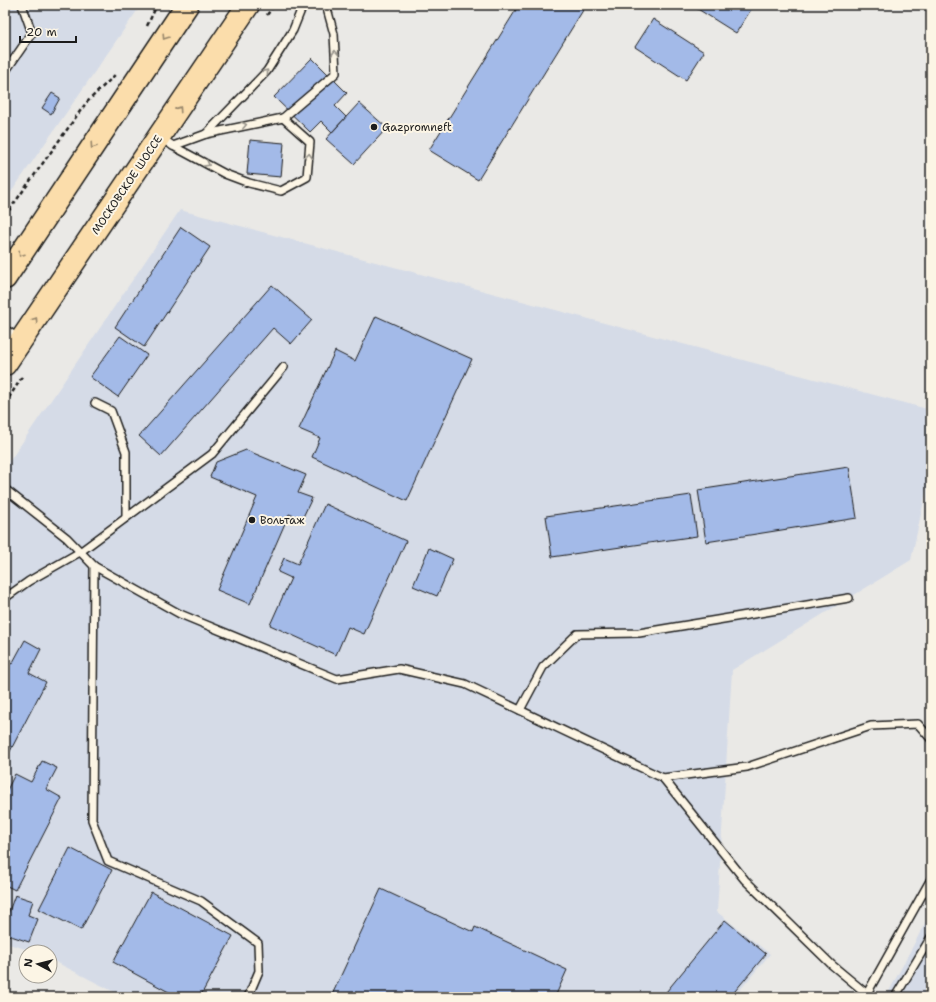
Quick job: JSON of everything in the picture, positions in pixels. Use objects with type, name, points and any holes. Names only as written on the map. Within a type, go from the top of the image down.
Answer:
[{"type":"main road","points":[[5,278],[187,5]]},
{"type":"main road","name":"МОСКОВСКОЕ ШОССЕ","points":[[5,364],[11,341],[167,141],[248,5]]},
{"type":"lane","points":[[5,72],[32,33],[22,5]]},
{"type":"lane","points":[[206,134],[267,71],[293,30],[303,5]]},
{"type":"lane","points":[[167,141],[284,118],[336,73],[334,34],[326,5]]},
{"type":"lane","points":[[167,141],[225,174],[248,183],[281,191],[307,177],[310,142],[284,118]]},
{"type":"lane","points":[[5,598],[29,581],[80,552],[212,454],[284,367]]},
{"type":"lane","points":[[95,403],[111,411],[126,452],[126,518]]},
{"type":"lane","points":[[5,489],[67,538],[94,566],[180,614],[337,679],[399,668],[464,684],[663,778],[745,880],[832,965],[866,995],[931,879]]},
{"type":"lane","points":[[94,566],[92,820],[108,861],[201,901],[258,943],[259,971],[248,997]]},
{"type":"lane","points":[[520,710],[543,667],[577,634],[639,633],[849,598]]},
{"type":"lane","points":[[663,778],[747,766],[871,726],[918,724],[931,739]]},
{"type":"lane","points":[[895,997],[931,937]]},
{"type":"path","points":[[146,28],[157,5]]},
{"type":"path","points":[[5,216],[86,103],[120,69]]},
{"type":"shaded area","points":[[5,5],[141,5],[5,201]]},
{"type":"shaded area","points":[[180,210],[927,409],[931,443],[931,468],[911,560],[732,670],[717,912],[770,954],[734,997],[124,997],[58,963],[58,944],[18,944],[18,947],[5,943],[5,468]]},
{"type":"shaded area","points":[[931,912],[931,997],[886,997]]},
{"type":"building","points":[[519,5],[582,5],[585,7],[478,180],[429,150]]},
{"type":"building","points":[[754,5],[736,33],[693,6]]},
{"type":"building","points":[[653,19],[704,52],[686,80],[635,47]]},
{"type":"building","points":[[312,58],[347,93],[335,106],[346,117],[332,132],[321,121],[310,132],[274,97]]},
{"type":"building","points":[[52,93],[60,98],[51,114],[42,108]]},
{"type":"building","points":[[359,103],[387,128],[354,164],[326,139]]},
{"type":"building","points":[[250,140],[284,143],[281,177],[247,174]]},
{"type":"building","points":[[181,227],[210,247],[144,347],[115,327]]},
{"type":"building","points":[[272,285],[312,320],[291,344],[273,328],[161,456],[139,436]]},
{"type":"building","points":[[376,316],[472,359],[407,501],[312,457],[320,438],[299,429],[335,351],[355,361]]},
{"type":"building","points":[[120,336],[147,355],[118,397],[90,377]]},
{"type":"building","points":[[246,450],[306,475],[298,493],[312,498],[302,519],[289,514],[250,604],[217,590],[257,497],[210,477],[216,462]]},
{"type":"building","points":[[849,467],[857,518],[706,542],[698,490]]},
{"type":"building","points":[[691,495],[697,536],[552,557],[546,516]]},
{"type":"building","points":[[325,504],[406,541],[364,634],[348,627],[336,655],[270,625],[291,578],[278,572],[284,558],[298,564]]},
{"type":"building","points":[[429,548],[453,559],[437,596],[413,586]]},
{"type":"building","points":[[25,640],[41,649],[29,673],[46,682],[5,761],[5,660],[12,664]]},
{"type":"building","points":[[42,761],[57,768],[46,789],[62,798],[15,890],[5,885],[5,794],[15,774],[31,782]]},
{"type":"building","points":[[70,848],[112,870],[81,930],[39,909]]},
{"type":"building","points":[[381,889],[473,932],[475,927],[567,970],[555,997],[331,997]]},
{"type":"building","points":[[151,892],[233,936],[200,997],[178,997],[113,962]]},
{"type":"building","points":[[15,895],[33,901],[28,915],[38,919],[29,942],[5,934],[5,922]]},
{"type":"building","points":[[725,920],[766,954],[730,997],[662,997]]},
{"type":"railway","points":[[5,995],[10,997]]},
{"type":"place","name":"Gazpromneft","points":[[374,127]]},
{"type":"place","name":"Вольтаж","points":[[252,520]]}]
